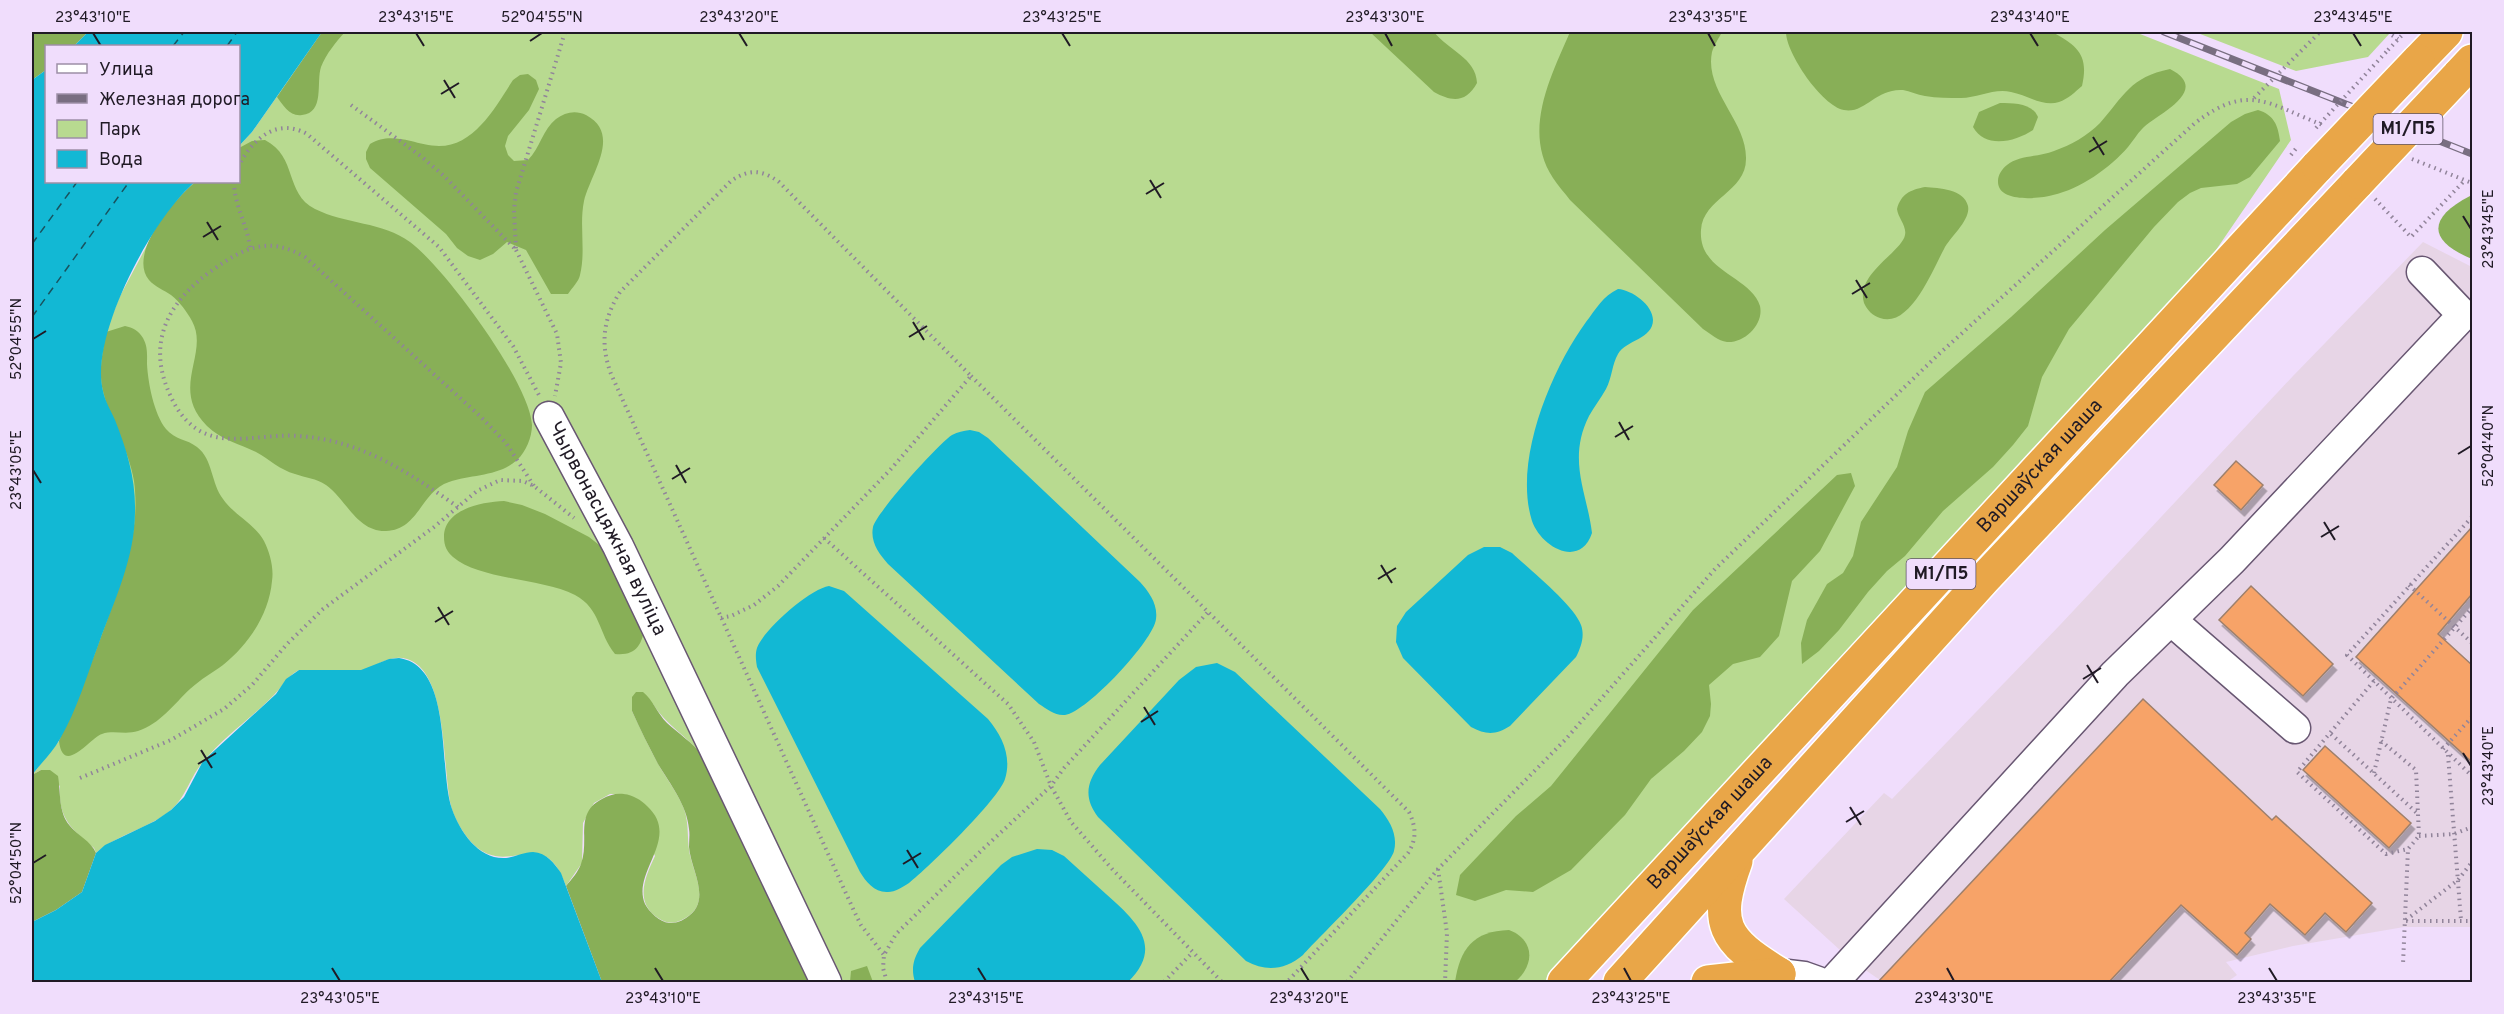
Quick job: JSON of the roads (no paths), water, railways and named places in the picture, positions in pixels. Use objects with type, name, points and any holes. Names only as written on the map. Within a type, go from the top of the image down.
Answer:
[{"type":"highway","name":"Варшаўская шаша","points":[[1564,982],[2303,155],[2401,50],[2446,32]]},
{"type":"highway","name":"Варшаўская шаша","points":[[1620,982],[1984,579],[2366,190],[2465,68]]},
{"type":"highway","points":[[1740,850],[1723,906],[1725,923],[1735,940],[1748,955],[1779,974]]},
{"type":"highway","points":[[1708,982],[1779,974]]},
{"type":"street","points":[[1833,982],[2115,674],[2232,561],[2468,319],[2422,272]]},
{"type":"street","name":"Чырвонасцяжная вуліца","points":[[549,417],[618,546],[826,982]]},
{"type":"street","points":[[2172,621],[2295,728]]},
{"type":"street","points":[[1779,974],[1804,977],[1818,982]]},
{"type":"water","points":[[88,32],[322,32],[252,132],[240,145],[240,45],[75,45]]},
{"type":"water","points":[[45,71],[45,183],[194,183],[178,199],[144,249],[115,310],[106,340],[101,368],[103,391],[130,465],[134,488],[134,529],[128,563],[72,716],[57,744],[32,775],[32,80]]},
{"type":"water","points":[[1618,289],[1635,295],[1646,304],[1652,314],[1652,326],[1649,331],[1627,345],[1618,354],[1608,385],[1589,416],[1583,432],[1579,447],[1580,476],[1592,533],[1586,544],[1579,550],[1570,552],[1552,546],[1543,539],[1532,521],[1527,497],[1532,444],[1539,417],[1560,365],[1600,303]]},
{"type":"water","points":[[970,430],[979,432],[988,438],[1140,582],[1154,603],[1156,619],[1152,629],[1132,658],[1088,702],[1065,715],[1054,713],[1039,704],[888,564],[874,543],[873,527],[896,494],[945,441],[954,434]]},
{"type":"water","points":[[1484,547],[1500,547],[1512,553],[1570,608],[1577,617],[1583,633],[1576,657],[1510,726],[1491,733],[1471,727],[1403,658],[1396,642],[1397,626],[1406,612],[1468,555]]},
{"type":"water","points":[[829,586],[844,591],[988,719],[998,732],[1006,754],[1005,779],[990,802],[962,833],[918,875],[909,883],[891,892],[875,889],[860,872],[757,667],[757,648],[769,631],[800,602]]},
{"type":"water","points":[[399,658],[416,665],[429,679],[441,722],[448,792],[452,809],[465,835],[479,849],[496,857],[506,858],[533,852],[546,856],[553,862],[561,873],[602,982],[32,982],[32,922],[56,910],[82,892],[96,853],[105,845],[155,821],[171,810],[184,797],[203,761],[276,694],[286,679],[299,670],[361,670],[389,659]]},
{"type":"water","points":[[1217,663],[1235,672],[1380,809],[1390,823],[1395,839],[1394,851],[1389,860],[1353,903],[1303,955],[1289,964],[1275,968],[1261,967],[1246,961],[1098,817],[1090,803],[1088,791],[1092,778],[1100,765],[1179,680],[1196,667]]},
{"type":"water","points":[[1037,849],[1052,850],[1064,856],[1127,914],[1142,934],[1145,945],[1144,957],[1139,969],[1128,982],[915,982],[913,965],[920,948],[1001,865],[1012,857]]},
{"type":"railway","points":[[2164,32],[2472,154]]}]
